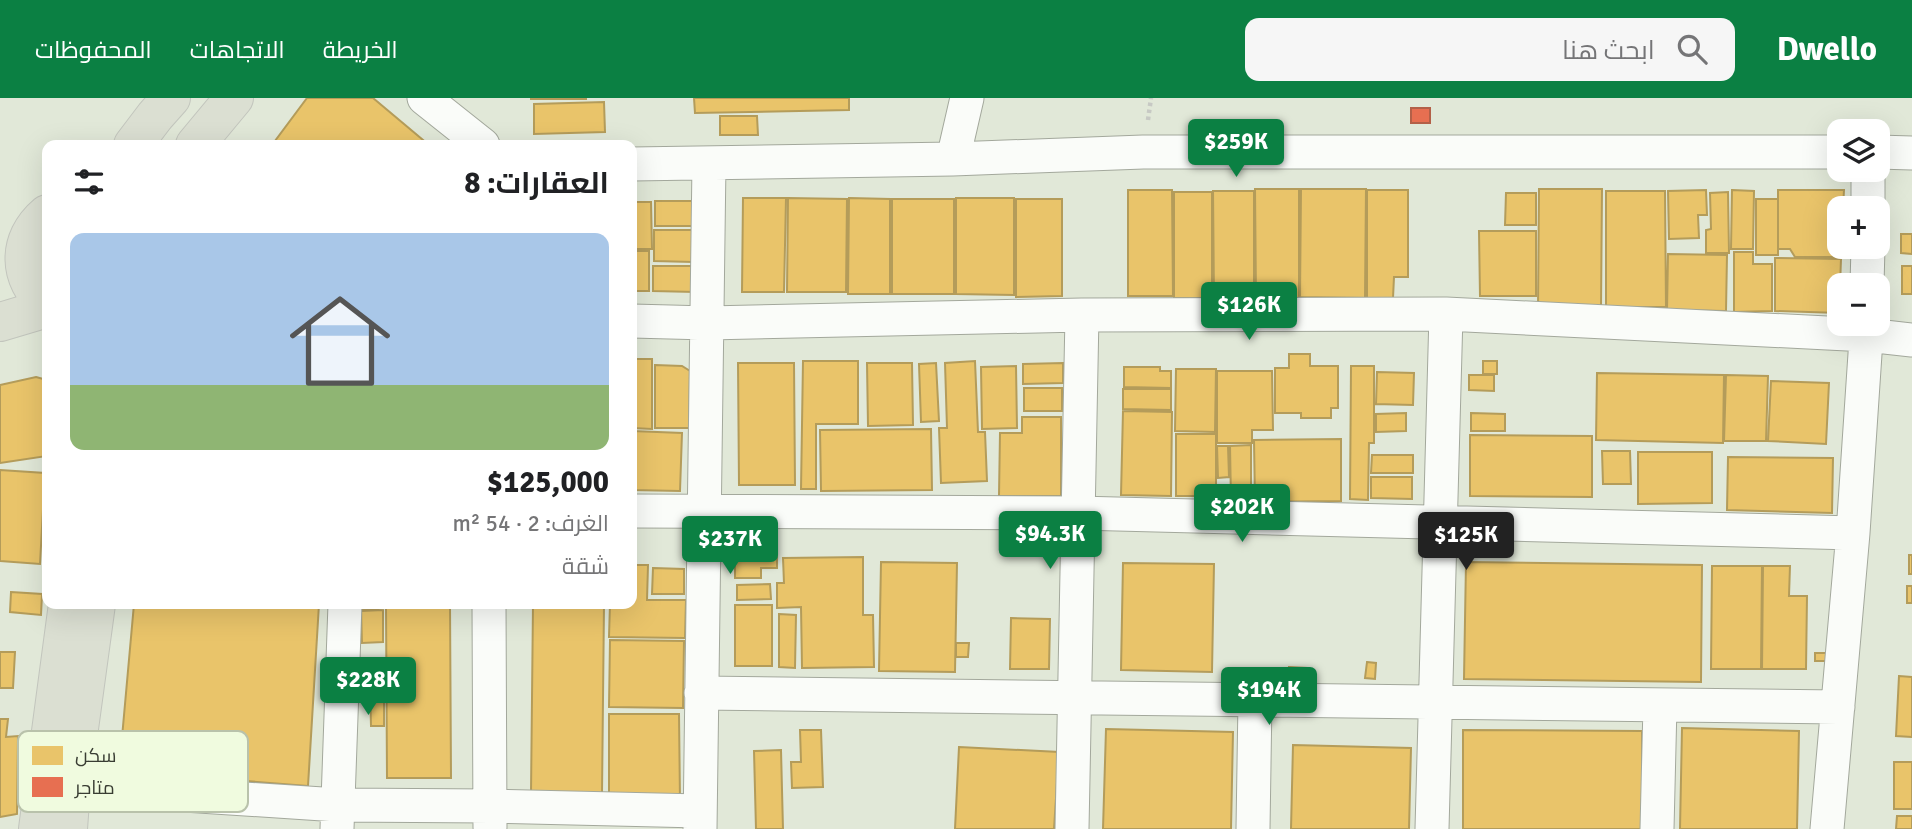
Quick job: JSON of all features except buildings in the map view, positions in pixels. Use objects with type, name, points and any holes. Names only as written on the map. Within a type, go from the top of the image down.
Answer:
[{"type":"main road","points":[[137,140],[171,98]]},
{"type":"main road","points":[[199,140],[234,98]]},
{"type":"main road","points":[[25,234],[25,268],[30,284],[42,301]]},
{"type":"main road","points":[[0,323],[42,308]]},
{"type":"main road","points":[[60,731],[68,609]]},
{"type":"main road","points":[[69,731],[95,609]]},
{"type":"main road","points":[[38,829],[46,812]]},
{"type":"main road","points":[[64,812],[68,829]]},
{"type":"street","points":[[424,98],[477,140]]},
{"type":"street","points":[[953,159],[967,98]]},
{"type":"street","points":[[637,164],[953,159],[1143,152],[1827,152]]},
{"type":"street","points":[[1890,152],[1912,153]]},
{"type":"street","points":[[248,807],[337,817],[700,820],[709,163]]},
{"type":"street","points":[[637,321],[708,323],[1082,315],[1446,314],[1827,328]]},
{"type":"street","points":[[1432,829],[1446,314]]},
{"type":"street","points":[[1072,829],[1082,315]]},
{"type":"street","points":[[1890,335],[1912,340]]},
{"type":"street","points":[[1827,829],[1853,533],[1867,336]]},
{"type":"street","points":[[637,511],[1078,513],[1853,533]]},
{"type":"street","points":[[337,817],[345,609]]},
{"type":"street","points":[[489,609],[490,817]]},
{"type":"street","points":[[701,693],[1838,707]]},
{"type":"street","points":[[1253,829],[1255,700]]},
{"type":"street","points":[[1657,829],[1660,705]]}]
